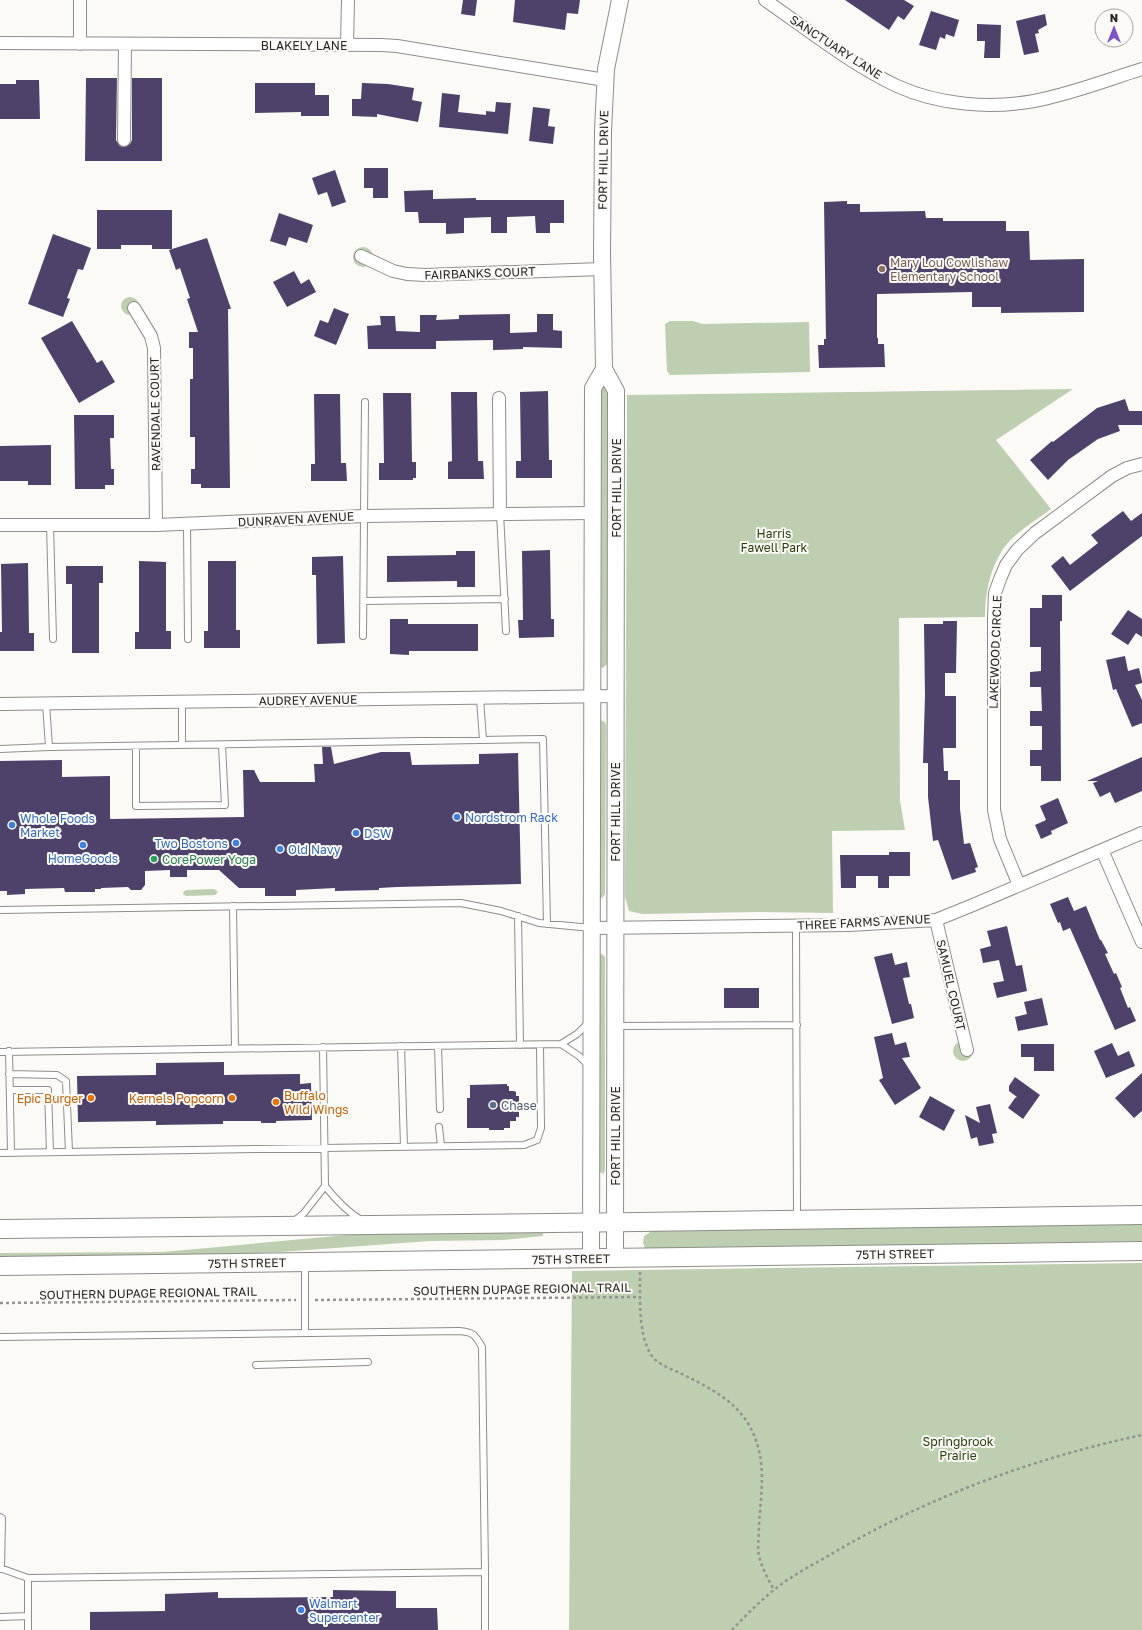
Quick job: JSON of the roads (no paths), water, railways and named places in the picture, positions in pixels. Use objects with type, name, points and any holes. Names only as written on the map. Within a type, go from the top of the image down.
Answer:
[{"type":"main road","points":[[0,1229],[369,1226],[1142,1215]]},
{"type":"main road","name":"75TH STREET","points":[[0,1266],[1142,1251]]},
{"type":"street","points":[[80,0],[80,44]]},
{"type":"street","points":[[347,45],[348,0]]},
{"type":"street","name":"FORT HILL DRIVE","points":[[615,1258],[616,391],[604,369],[602,131],[606,69],[620,0]]},
{"type":"street","name":"SANCTUARY LANE","points":[[765,0],[876,75],[899,86],[926,96],[957,102],[976,104],[1009,104],[1035,101],[1142,69]]},
{"type":"street","name":"BLAKELY LANE","points":[[0,43],[396,46],[605,80]]},
{"type":"street","points":[[124,140],[125,44]]},
{"type":"street","name":"FAIRBANKS COURT","points":[[361,256],[393,271],[407,274],[425,275],[602,269]]},
{"type":"street","name":"RAVENDALE COURT","points":[[134,308],[151,336],[154,348],[156,525]]},
{"type":"street","name":"FORT HILL DRIVE","points":[[591,1258],[593,388],[604,369]]},
{"type":"street","points":[[499,398],[500,513]]},
{"type":"street","name":"LAKEWOOD CIRCLE","points":[[1019,885],[1000,839],[994,810],[994,618],[996,593],[1006,565],[1017,550],[1035,533],[1112,476],[1127,468],[1142,464]]},
{"type":"street","name":"DUNRAVEN AVENUE","points":[[0,525],[156,525],[364,516],[500,513],[593,513]]},
{"type":"street","name":"AUDREY AVENUE","points":[[0,704],[615,696]]},
{"type":"street","name":"THREE FARMS AVENUE","points":[[592,928],[849,925],[936,920],[1142,833]]},
{"type":"street","points":[[1102,850],[1142,942]]},
{"type":"street","name":"SAMUEL COURT","points":[[936,920],[967,1050]]},
{"type":"lane","points":[[363,636],[365,402]]},
{"type":"lane","points":[[500,513],[506,632]]},
{"type":"lane","points":[[187,524],[188,639]]},
{"type":"lane","points":[[50,525],[53,639]]},
{"type":"lane","points":[[364,601],[505,599]]},
{"type":"lane","points":[[480,698],[483,740]]},
{"type":"lane","points":[[182,702],[182,745]]},
{"type":"lane","points":[[46,704],[49,747]]},
{"type":"lane","points":[[0,749],[543,739],[547,924]]},
{"type":"lane","points":[[136,746],[136,806],[225,805],[222,745]]},
{"type":"lane","points":[[0,910],[461,903],[501,911],[547,924],[592,928]]},
{"type":"lane","points":[[233,906],[236,1049]]},
{"type":"lane","points":[[518,916],[520,1045]]},
{"type":"lane","points":[[796,926],[797,1220]]},
{"type":"lane","points":[[0,1052],[561,1044],[577,1034],[592,1019]]},
{"type":"lane","points":[[615,1026],[796,1025]]},
{"type":"lane","points":[[561,1044],[579,1056],[592,1069]]},
{"type":"lane","points":[[0,1153],[524,1145],[537,1140],[541,1128],[540,1045]]},
{"type":"lane","points":[[401,1046],[404,1147]]},
{"type":"lane","points":[[438,1046],[440,1109]]},
{"type":"lane","points":[[323,1047],[325,1186],[335,1200],[347,1212],[369,1226]]},
{"type":"lane","points":[[9,1051],[11,1153]]},
{"type":"lane","points":[[9,1074],[57,1075],[66,1081],[69,1152]]},
{"type":"lane","points":[[10,1090],[48,1090],[50,1152]]},
{"type":"lane","points":[[439,1127],[441,1146]]},
{"type":"lane","points":[[288,1226],[304,1213],[325,1186]]},
{"type":"lane","points":[[305,1262],[305,1333]]},
{"type":"lane","points":[[0,1337],[460,1331],[476,1335],[482,1347],[486,1630]]},
{"type":"lane","points":[[256,1365],[368,1362]]},
{"type":"lane","points":[[0,1517],[2,1518],[1,1568],[28,1578],[485,1572]]},
{"type":"lane","points":[[28,1578],[28,1630]]},
{"type":"lane","points":[[0,1617],[28,1616]]},
{"type":"place","name":"Mary Lou Cowlishaw Elementary School","points":[[882,269]]},
{"type":"place","name":"Nordstrom Rack","points":[[457,817]]},
{"type":"place","name":"Whole Foods Market","points":[[12,825]]},
{"type":"place","name":"DSW","points":[[356,833]]},
{"type":"place","name":"Two Bostons","points":[[236,843]]},
{"type":"place","name":"HomeGoods","points":[[83,845]]},
{"type":"place","name":"Old Navy","points":[[280,849]]},
{"type":"place","name":"CorePower Yoga","points":[[154,859]]},
{"type":"place","name":"Epic Burger","points":[[91,1098]]},
{"type":"place","name":"Kernels Popcorn","points":[[232,1098]]},
{"type":"place","name":"Buffalo Wild Wings","points":[[276,1102]]},
{"type":"place","name":"Chase","points":[[493,1105]]},
{"type":"place","name":"Walmart Supercenter","points":[[301,1610]]},
{"type":"park label","name":"Harris Fawell Park","points":[[774,540]]},
{"type":"park label","name":"Springbrook Prairie","points":[[958,1448]]}]
